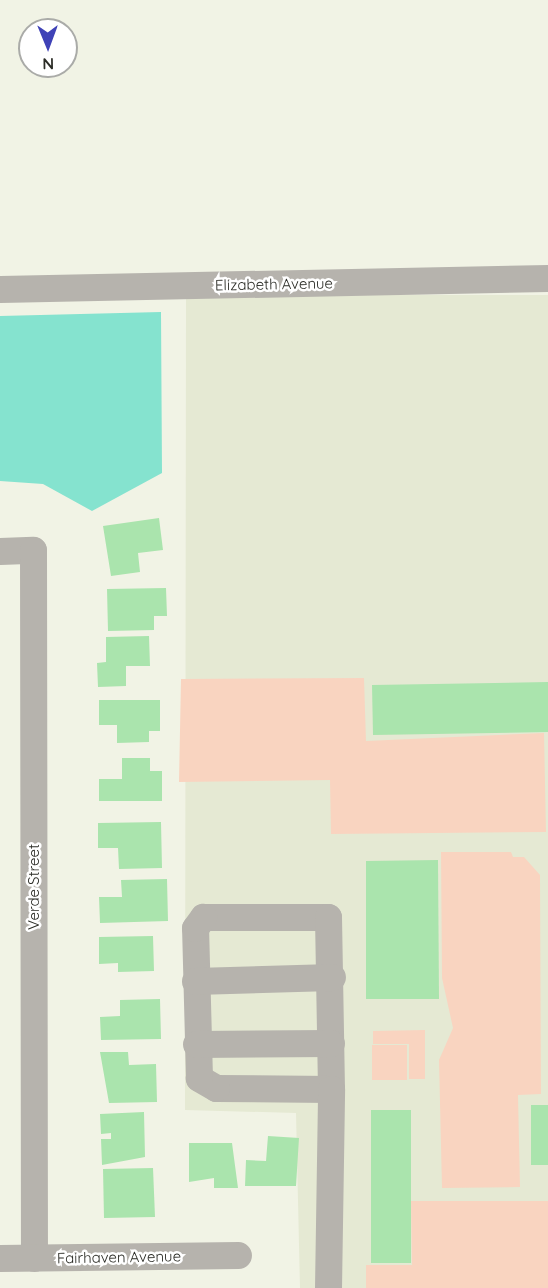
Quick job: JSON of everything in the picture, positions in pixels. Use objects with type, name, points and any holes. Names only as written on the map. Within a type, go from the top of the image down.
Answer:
[{"type":"street","name":"Elizabeth Avenue","points":[[0,289],[548,278]]},
{"type":"street","name":"Verde Street","points":[[0,551],[33,550],[34,1258]]},
{"type":"street","points":[[328,1288],[331,1089],[332,933],[325,916],[203,917],[195,928],[196,1070],[209,1087],[331,1089]]},
{"type":"street","points":[[195,981],[332,977]]},
{"type":"street","points":[[196,1044],[331,1043]]},
{"type":"street","name":"Fairhaven Avenue","points":[[0,1258],[237,1255]]},
{"type":"shaded area","points":[[186,295],[548,295],[548,1288],[300,1288],[296,1113],[185,1110]]},
{"type":"shaded area","points":[[364,678],[366,741],[544,733],[546,832],[331,834],[330,780],[179,782],[181,679]]},
{"type":"shaded area","points":[[441,852],[511,852],[513,857],[524,857],[540,875],[541,1094],[518,1095],[520,1187],[442,1188],[439,1060],[453,1028],[442,978]]},
{"type":"shaded area","points":[[425,1030],[425,1079],[409,1079],[409,1044],[373,1044],[373,1031]]},
{"type":"shaded area","points":[[372,1045],[407,1045],[407,1080],[372,1080]]},
{"type":"shaded area","points":[[411,1201],[548,1201],[548,1288],[366,1288],[366,1265],[412,1265]]},
{"type":"water","points":[[161,312],[162,473],[92,511],[43,484],[0,481],[0,316]]},
{"type":"building","points":[[159,518],[163,550],[138,553],[140,572],[111,576],[103,526]]},
{"type":"building","points":[[166,588],[167,616],[154,616],[154,630],[108,631],[107,589]]},
{"type":"building","points":[[149,636],[150,666],[126,666],[126,686],[98,687],[97,663],[106,662],[106,637]]},
{"type":"building","points":[[548,682],[548,732],[373,735],[372,685]]},
{"type":"building","points":[[99,700],[160,700],[160,731],[149,731],[149,742],[117,743],[117,725],[99,725]]},
{"type":"building","points":[[122,758],[150,758],[150,771],[162,771],[162,801],[99,801],[99,779],[122,779]]},
{"type":"building","points":[[161,822],[162,868],[119,869],[118,848],[98,848],[98,823]]},
{"type":"building","points":[[438,860],[439,999],[366,999],[366,861]]},
{"type":"building","points":[[167,879],[168,921],[100,923],[99,897],[122,897],[121,880]]},
{"type":"building","points":[[153,936],[154,971],[118,972],[118,963],[99,964],[99,937]]},
{"type":"building","points":[[160,999],[161,1039],[101,1040],[100,1017],[120,1016],[120,1000]]},
{"type":"building","points":[[100,1052],[128,1052],[129,1065],[156,1064],[157,1102],[109,1103]]},
{"type":"building","points":[[531,1105],[548,1105],[548,1165],[531,1165]]},
{"type":"building","points":[[371,1110],[411,1110],[411,1263],[371,1263]]},
{"type":"building","points":[[144,1112],[145,1157],[102,1165],[101,1139],[111,1139],[111,1133],[101,1134],[100,1114]]},
{"type":"building","points":[[268,1136],[299,1138],[296,1186],[245,1186],[246,1160],[266,1161]]},
{"type":"building","points":[[189,1143],[232,1143],[238,1188],[214,1188],[214,1178],[189,1182]]},
{"type":"building","points":[[153,1168],[155,1217],[104,1218],[103,1169]]}]
